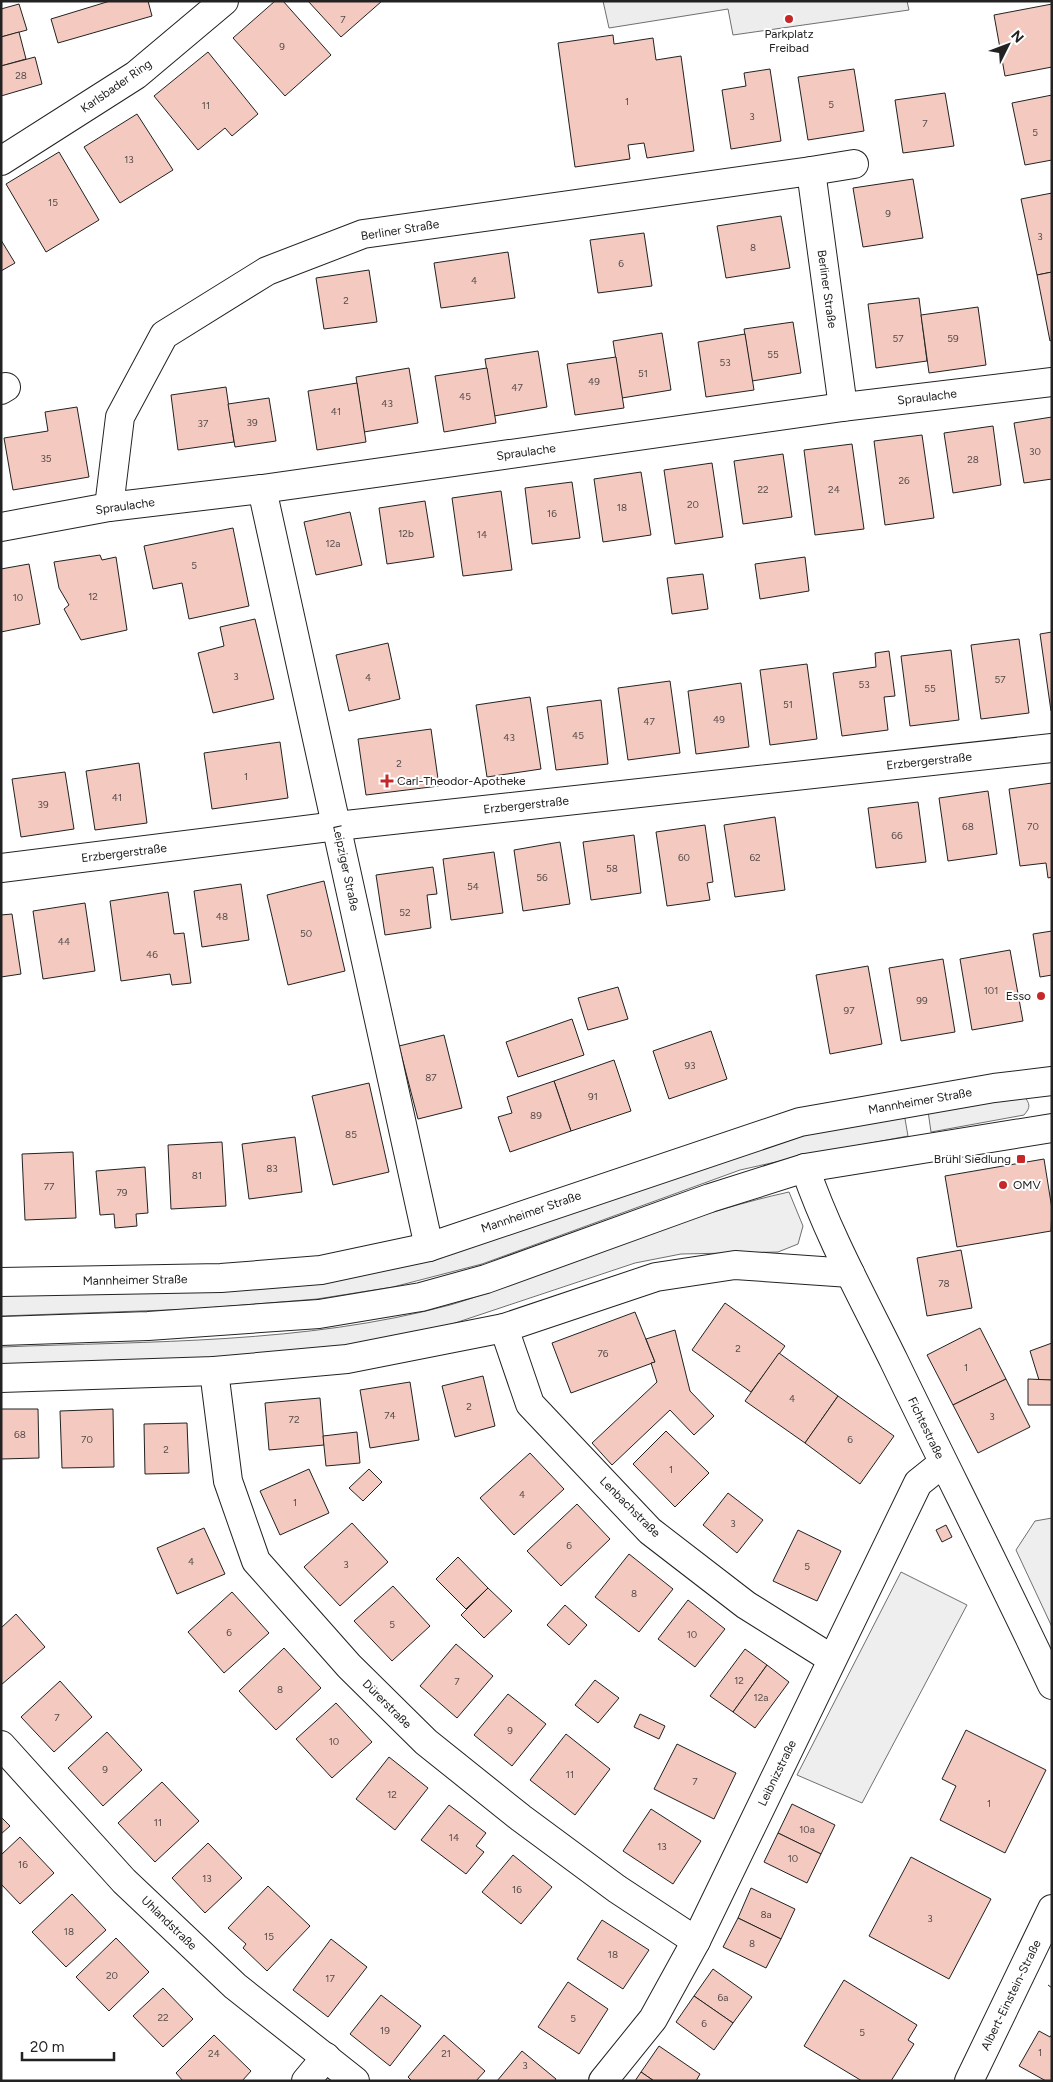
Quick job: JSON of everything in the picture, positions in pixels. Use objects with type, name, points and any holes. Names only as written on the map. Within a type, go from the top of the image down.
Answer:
[{"type":"street","name":"Karlsbader Ring","points":[[1,161],[136,75],[224,1]]},
{"type":"street","name":"Berliner Straße","points":[[109,508],[120,417],[164,335],[266,271],[363,234],[854,164]]},
{"type":"street","name":"Berliner Straße","points":[[811,171],[843,407]]},
{"type":"street","name":"Spraulache","points":[[1,527],[109,508],[262,489],[843,407],[1052,382]]},
{"type":"street","name":"Leipziger Straße","points":[[262,489],[429,1247]]},
{"type":"street","name":"Erzbergerstraße","points":[[1,868],[337,826],[1052,748]]},
{"type":"street","name":"Mannheimer Straße","points":[[1,1282],[221,1278],[321,1270],[429,1247],[800,1122],[994,1088],[1052,1081]]},
{"type":"street","points":[[1,1331],[148,1326],[319,1314],[421,1297],[486,1279],[710,1198],[805,1168],[1052,1128]]},
{"type":"street","name":"Fichtestraße","points":[[805,1168],[815,1197],[850,1273],[988,1550],[1052,1685]]},
{"type":"street","points":[[1,1378],[214,1371],[347,1359],[504,1328],[656,1277],[735,1265],[850,1273]]},
{"type":"street","name":"Lenbachstraße","points":[[504,1328],[530,1404],[650,1531],[746,1605],[832,1660]]},
{"type":"street","name":"Dürerstraße","points":[[214,1371],[228,1481],[256,1561],[349,1666],[426,1742],[553,1842],[617,1889],[696,1941]]},
{"type":"street","name":"Leibnizstraße","points":[[604,2081],[653,2019],[696,1941],[918,1483],[943,1463]]},
{"type":"street","name":"Uhlandstraße","points":[[1,1745],[124,1881],[235,1986],[355,2081]]},
{"type":"street","name":"Albert-Einstein-Straße","points":[[972,2080],[1052,1909]]},
{"type":"street","points":[[306,2081],[326,2057]]},
{"type":"shaded area","name":"Parkplatz Freibad","points":[[603,1],[907,1],[909,10],[733,35],[728,9],[609,28]]},
{"type":"shaded area","points":[[1024,1096],[1029,1106],[1024,1115],[931,1132],[928,1111]]},
{"type":"shaded area","points":[[904,1113],[908,1136],[740,1170],[482,1264],[393,1287],[317,1299],[195,1309],[1,1316],[1,1294],[338,1276],[793,1133]]},
{"type":"shaded area","points":[[789,1192],[803,1226],[798,1244],[778,1252],[681,1254],[635,1263],[434,1330],[365,1344],[257,1356],[1,1366],[1,1347],[170,1341],[283,1334],[395,1318],[482,1295],[692,1219]]},
{"type":"shaded area","points":[[1052,1518],[1052,1627],[1016,1550],[1035,1521]]},
{"type":"shaded area","points":[[901,1572],[967,1605],[862,1803],[797,1775]]},
{"type":"building","points":[[110,1],[148,1],[152,16],[58,43],[51,19]]},
{"type":"building","points":[[275,1],[283,1],[331,55],[285,96],[233,38]]},
{"type":"building","points":[[308,1],[382,1],[341,37]]},
{"type":"building","points":[[19,4],[27,30],[1,37],[1,9]]},
{"type":"building","points":[[1052,4],[1052,67],[1005,76],[994,15]]},
{"type":"building","points":[[19,32],[26,59],[1,66],[1,37]]},
{"type":"building","points":[[613,35],[614,44],[653,38],[656,60],[681,56],[694,151],[647,158],[644,143],[628,145],[630,159],[575,167],[558,43]]},
{"type":"building","points":[[208,52],[258,114],[232,136],[225,128],[198,150],[154,96]]},
{"type":"building","points":[[35,57],[42,84],[1,96],[1,66]]},
{"type":"building","points":[[770,69],[781,141],[731,149],[722,90],[746,86],[744,73]]},
{"type":"building","points":[[854,69],[864,131],[808,140],[798,77]]},
{"type":"building","points":[[945,93],[954,146],[903,153],[895,100]]},
{"type":"building","points":[[1052,95],[1052,160],[1025,165],[1012,103]]},
{"type":"building","points":[[137,114],[173,170],[120,203],[84,147]]},
{"type":"building","points":[[59,152],[99,220],[46,252],[6,184]]},
{"type":"building","points":[[913,179],[923,238],[863,247],[853,188]]},
{"type":"building","points":[[1052,193],[1052,272],[1037,275],[1021,199]]},
{"type":"building","points":[[781,216],[790,268],[726,278],[717,226]]},
{"type":"building","points":[[644,233],[652,286],[598,293],[590,240]]},
{"type":"building","points":[[1,240],[15,263],[1,271]]},
{"type":"building","points":[[508,252],[515,298],[441,308],[434,263]]},
{"type":"building","points":[[369,270],[377,322],[324,329],[316,278]]},
{"type":"building","points":[[1052,272],[1052,340],[1050,341],[1037,275]]},
{"type":"building","points":[[919,298],[927,361],[876,368],[868,304]]},
{"type":"building","points":[[978,307],[986,365],[929,373],[921,315]]},
{"type":"building","points":[[793,322],[801,373],[752,381],[744,329]]},
{"type":"building","points":[[662,333],[671,390],[622,398],[613,341]]},
{"type":"building","points":[[745,334],[754,390],[706,397],[698,342]]},
{"type":"building","points":[[538,351],[547,407],[494,416],[485,359]]},
{"type":"building","points":[[616,357],[624,408],[575,415],[567,364]]},
{"type":"building","points":[[409,368],[418,423],[364,432],[356,377]]},
{"type":"building","points":[[487,368],[496,423],[444,432],[435,376]]},
{"type":"building","points":[[357,383],[366,442],[317,450],[308,391]]},
{"type":"building","points":[[226,387],[234,442],[178,450],[171,395]]},
{"type":"building","points":[[269,398],[276,441],[235,447],[228,404]]},
{"type":"building","points":[[77,407],[89,477],[13,490],[4,438],[48,431],[45,412]]},
{"type":"building","points":[[1052,417],[1052,479],[1024,483],[1014,423]]},
{"type":"building","points":[[993,426],[1001,485],[953,493],[944,433]]},
{"type":"building","points":[[922,435],[934,518],[885,525],[874,441]]},
{"type":"building","points":[[852,444],[864,529],[815,535],[804,450]]},
{"type":"building","points":[[783,454],[792,517],[743,524],[734,461]]},
{"type":"building","points":[[712,463],[723,537],[675,544],[664,470]]},
{"type":"building","points":[[641,472],[651,535],[603,542],[594,479]]},
{"type":"building","points":[[572,482],[580,538],[532,544],[525,488]]},
{"type":"building","points":[[501,491],[512,570],[463,576],[452,498]]},
{"type":"building","points":[[425,501],[434,557],[387,564],[379,508]]},
{"type":"building","points":[[350,512],[362,565],[316,575],[304,522]]},
{"type":"building","points":[[233,528],[249,606],[189,619],[182,583],[153,589],[144,546]]},
{"type":"building","points":[[100,555],[102,560],[116,557],[127,630],[81,640],[64,609],[69,605],[59,588],[54,562]]},
{"type":"building","points":[[805,557],[809,591],[760,599],[755,564]]},
{"type":"building","points":[[29,564],[40,624],[1,632],[1,569]]},
{"type":"building","points":[[703,574],[708,609],[672,614],[667,578]]},
{"type":"building","points":[[255,619],[274,699],[213,713],[198,653],[224,646],[220,627]]},
{"type":"building","points":[[1052,632],[1052,710],[1051,711],[1040,634]]},
{"type":"building","points":[[1019,639],[1029,713],[981,719],[971,645]]},
{"type":"building","points":[[388,643],[400,699],[349,711],[336,655]]},
{"type":"building","points":[[951,650],[959,720],[910,726],[901,656]]},
{"type":"building","points":[[889,651],[895,696],[884,697],[888,730],[842,736],[833,673],[876,667],[875,653]]},
{"type":"building","points":[[807,664],[817,739],[770,745],[760,670]]},
{"type":"building","points":[[670,681],[680,753],[628,760],[618,688]]},
{"type":"building","points":[[741,683],[749,747],[696,754],[688,691]]},
{"type":"building","points":[[530,697],[541,769],[487,777],[476,705]]},
{"type":"building","points":[[601,700],[608,764],[556,770],[547,707]]},
{"type":"building","points":[[431,729],[439,786],[366,795],[358,739]]},
{"type":"building","points":[[280,742],[288,798],[212,809],[204,753]]},
{"type":"building","points":[[139,763],[147,823],[95,830],[86,771]]},
{"type":"building","points":[[65,772],[74,829],[21,837],[12,779]]},
{"type":"building","points":[[1052,783],[1052,877],[1048,878],[1046,863],[1020,866],[1009,789]]},
{"type":"building","points":[[988,791],[997,854],[948,861],[939,798]]},
{"type":"building","points":[[918,802],[926,862],[876,868],[868,808]]},
{"type":"building","points":[[775,817],[785,890],[735,897],[724,825]]},
{"type":"building","points":[[705,825],[713,882],[707,883],[710,900],[667,906],[656,832]]},
{"type":"building","points":[[634,835],[641,893],[591,900],[583,842]]},
{"type":"building","points":[[560,842],[570,904],[523,911],[514,850]]},
{"type":"building","points":[[494,852],[503,913],[451,920],[443,859]]},
{"type":"building","points":[[433,867],[437,894],[427,895],[431,928],[385,935],[376,875]]},
{"type":"building","points":[[324,881],[345,971],[288,985],[267,895]]},
{"type":"building","points":[[241,884],[249,940],[202,947],[194,891]]},
{"type":"building","points":[[168,892],[174,934],[184,933],[191,983],[172,985],[170,974],[121,981],[110,901]]},
{"type":"building","points":[[85,903],[95,971],[43,979],[33,911]]},
{"type":"building","points":[[12,914],[21,974],[1,977],[1,915]]},
{"type":"building","points":[[1052,931],[1052,975],[1040,977],[1033,934]]},
{"type":"building","points":[[1010,950],[1023,1021],[972,1030],[960,959]]},
{"type":"building","points":[[943,959],[955,1032],[901,1041],[889,968]]},
{"type":"building","points":[[868,966],[882,1044],[830,1054],[816,975]]},
{"type":"building","points":[[618,987],[628,1019],[588,1030],[578,998]]},
{"type":"building","points":[[572,1019],[584,1055],[518,1077],[506,1042]]},
{"type":"building","points":[[711,1031],[727,1079],[669,1099],[653,1051]]},
{"type":"building","points":[[444,1035],[462,1108],[418,1119],[399,1046]]},
{"type":"building","points":[[614,1060],[631,1111],[571,1131],[554,1081]]},
{"type":"building","points":[[554,1081],[571,1131],[510,1152],[498,1117],[512,1113],[507,1097]]},
{"type":"building","points":[[369,1083],[389,1172],[333,1185],[312,1096]]},
{"type":"building","points":[[295,1137],[302,1192],[249,1199],[242,1144]]},
{"type":"building","points":[[222,1142],[226,1206],[171,1209],[168,1145]]},
{"type":"building","points":[[73,1152],[76,1218],[25,1220],[22,1154]]},
{"type":"building","points":[[1044,1159],[1052,1209],[1051,1231],[957,1247],[945,1176]]},
{"type":"building","points":[[145,1167],[148,1213],[136,1214],[137,1226],[115,1228],[114,1214],[100,1215],[96,1171]]},
{"type":"building","points":[[961,1250],[972,1308],[927,1316],[917,1258]]},
{"type":"building","points":[[725,1303],[785,1346],[751,1392],[692,1350]]},
{"type":"building","points":[[635,1312],[655,1362],[571,1393],[552,1343]]},
{"type":"building","points":[[980,1328],[1006,1379],[953,1405],[927,1355]]},
{"type":"building","points":[[675,1330],[690,1391],[714,1416],[694,1435],[670,1410],[612,1465],[592,1443],[657,1382],[651,1363],[655,1362],[646,1339]]},
{"type":"building","points":[[1052,1343],[1052,1380],[1039,1380],[1030,1351]]},
{"type":"building","points":[[779,1353],[838,1396],[805,1443],[745,1401]]},
{"type":"building","points":[[483,1376],[495,1426],[455,1437],[442,1386]]},
{"type":"building","points":[[1006,1379],[1030,1427],[978,1453],[953,1405]]},
{"type":"building","points":[[1028,1379],[1052,1380],[1052,1405],[1028,1405]]},
{"type":"building","points":[[410,1382],[419,1440],[370,1448],[360,1390]]},
{"type":"building","points":[[838,1396],[894,1436],[860,1484],[805,1443]]},
{"type":"building","points":[[320,1398],[324,1445],[269,1450],[265,1403]]},
{"type":"building","points":[[1,1409],[38,1409],[39,1458],[1,1459]]},
{"type":"building","points":[[113,1409],[114,1467],[62,1468],[60,1411]]},
{"type":"building","points":[[187,1423],[189,1473],[145,1474],[144,1424]]},
{"type":"building","points":[[666,1431],[709,1473],[675,1507],[633,1464]]},
{"type":"building","points":[[357,1432],[360,1463],[326,1466],[323,1436]]},
{"type":"building","points":[[530,1453],[564,1489],[514,1535],[480,1498]]},
{"type":"building","points":[[309,1469],[329,1513],[280,1535],[260,1491]]},
{"type":"building","points":[[369,1469],[382,1482],[363,1501],[349,1488]]},
{"type":"building","points":[[728,1493],[763,1520],[737,1553],[703,1525]]},
{"type":"building","points":[[577,1504],[610,1539],[561,1586],[527,1551]]},
{"type":"building","points":[[352,1523],[388,1562],[340,1606],[304,1567]]},
{"type":"building","points":[[946,1525],[952,1537],[942,1542],[936,1530]]},
{"type":"building","points":[[204,1528],[225,1574],[177,1594],[157,1548]]},
{"type":"building","points":[[798,1530],[841,1551],[817,1601],[773,1581]]},
{"type":"building","points":[[629,1554],[673,1589],[639,1632],[595,1597]]},
{"type":"building","points":[[458,1557],[488,1588],[466,1609],[436,1579]]},
{"type":"building","points":[[393,1586],[430,1626],[392,1661],[354,1621]]},
{"type":"building","points":[[488,1588],[512,1611],[484,1638],[461,1615]]},
{"type":"building","points":[[232,1592],[269,1633],[224,1673],[188,1632]]},
{"type":"building","points":[[688,1600],[725,1629],[695,1667],[658,1639]]},
{"type":"building","points":[[565,1605],[587,1625],[569,1645],[547,1625]]},
{"type":"building","points":[[16,1614],[45,1647],[1,1685],[1,1628]]},
{"type":"building","points":[[456,1644],[493,1676],[457,1718],[420,1686]]},
{"type":"building","points":[[284,1648],[321,1688],[276,1730],[239,1691]]},
{"type":"building","points":[[745,1649],[767,1665],[733,1712],[710,1696]]},
{"type":"building","points":[[767,1665],[789,1682],[755,1728],[733,1712]]},
{"type":"building","points":[[595,1680],[619,1698],[598,1723],[575,1705]]},
{"type":"building","points":[[60,1681],[92,1717],[54,1752],[21,1717]]},
{"type":"building","points":[[508,1694],[546,1724],[512,1766],[474,1735]]},
{"type":"building","points":[[336,1703],[372,1742],[332,1778],[296,1739]]},
{"type":"building","points":[[640,1714],[665,1726],[659,1739],[634,1727]]},
{"type":"building","points":[[966,1730],[1046,1770],[1005,1853],[940,1820],[956,1786],[942,1779]]},
{"type":"building","points":[[107,1732],[142,1770],[103,1806],[68,1768]]},
{"type":"building","points":[[566,1734],[610,1769],[575,1815],[530,1780]]},
{"type":"building","points":[[677,1744],[736,1773],[714,1819],[654,1789]]},
{"type":"building","points":[[389,1757],[428,1788],[395,1830],[356,1799]]},
{"type":"building","points":[[162,1782],[199,1821],[155,1862],[118,1823]]},
{"type":"building","points":[[792,1804],[835,1825],[821,1854],[778,1833]]},
{"type":"building","points":[[449,1805],[486,1833],[476,1846],[484,1852],[466,1874],[421,1840]]},
{"type":"building","points":[[651,1809],[701,1841],[673,1884],[623,1851]]},
{"type":"building","points":[[1,1817],[10,1826],[1,1834]]},
{"type":"building","points":[[778,1833],[821,1854],[807,1883],[764,1862]]},
{"type":"building","points":[[20,1837],[54,1873],[20,1904],[1,1884],[1,1855]]},
{"type":"building","points":[[208,1843],[242,1878],[205,1913],[172,1878]]},
{"type":"building","points":[[513,1855],[552,1887],[521,1924],[482,1892]]},
{"type":"building","points":[[911,1857],[991,1899],[949,1979],[869,1936]]},
{"type":"building","points":[[268,1886],[310,1926],[267,1971],[243,1948],[246,1944],[228,1928]]},
{"type":"building","points":[[751,1888],[795,1909],[781,1939],[738,1918]]},
{"type":"building","points":[[72,1894],[106,1930],[66,1967],[32,1932]]},
{"type":"building","points":[[738,1918],[781,1939],[766,1968],[723,1947]]},
{"type":"building","points":[[602,1920],[649,1950],[623,1989],[577,1959]]},
{"type":"building","points":[[116,1938],[149,1972],[109,2011],[76,1977]]},
{"type":"building","points":[[331,1939],[367,1967],[328,2017],[293,1990]]},
{"type":"building","points":[[713,1969],[752,1997],[733,2023],[694,1996]]},
{"type":"building","points":[[844,1980],[917,2025],[908,2040],[914,2044],[891,2081],[862,2081],[804,2046]]},
{"type":"building","points":[[568,1982],[608,2009],[579,2054],[538,2027]]},
{"type":"building","points":[[163,1988],[193,2019],[163,2047],[133,2016]]},
{"type":"building","points":[[381,1995],[421,2026],[390,2066],[350,2034]]},
{"type":"building","points":[[694,1996],[733,2023],[714,2050],[676,2022]]},
{"type":"building","points":[[1039,2031],[1050,2037],[1052,2034],[1052,2081],[1046,2081],[1019,2066]]},
{"type":"building","points":[[214,2035],[251,2071],[242,2081],[183,2081],[176,2073]]},
{"type":"building","points":[[444,2035],[485,2071],[476,2081],[412,2081],[408,2077]]},
{"type":"building","points":[[659,2046],[700,2074],[696,2081],[654,2081],[641,2072]]},
{"type":"building","points":[[522,2051],[556,2079],[555,2081],[497,2081]]},
{"type":"building","points":[[641,2072],[654,2081],[635,2081]]},
{"type":"fence","points":[[1048,1985],[1052,1988]]},
{"type":"place","name":"Parkplatz Freibad","points":[[789,19]]},
{"type":"place","name":"Carl-Theodor-Apotheke","points":[[387,781]]},
{"type":"place","name":"Esso","points":[[1041,996]]},
{"type":"place","name":"Brühl Siedlung","points":[[1021,1159]]},
{"type":"place","name":"OMV","points":[[1003,1185]]}]
